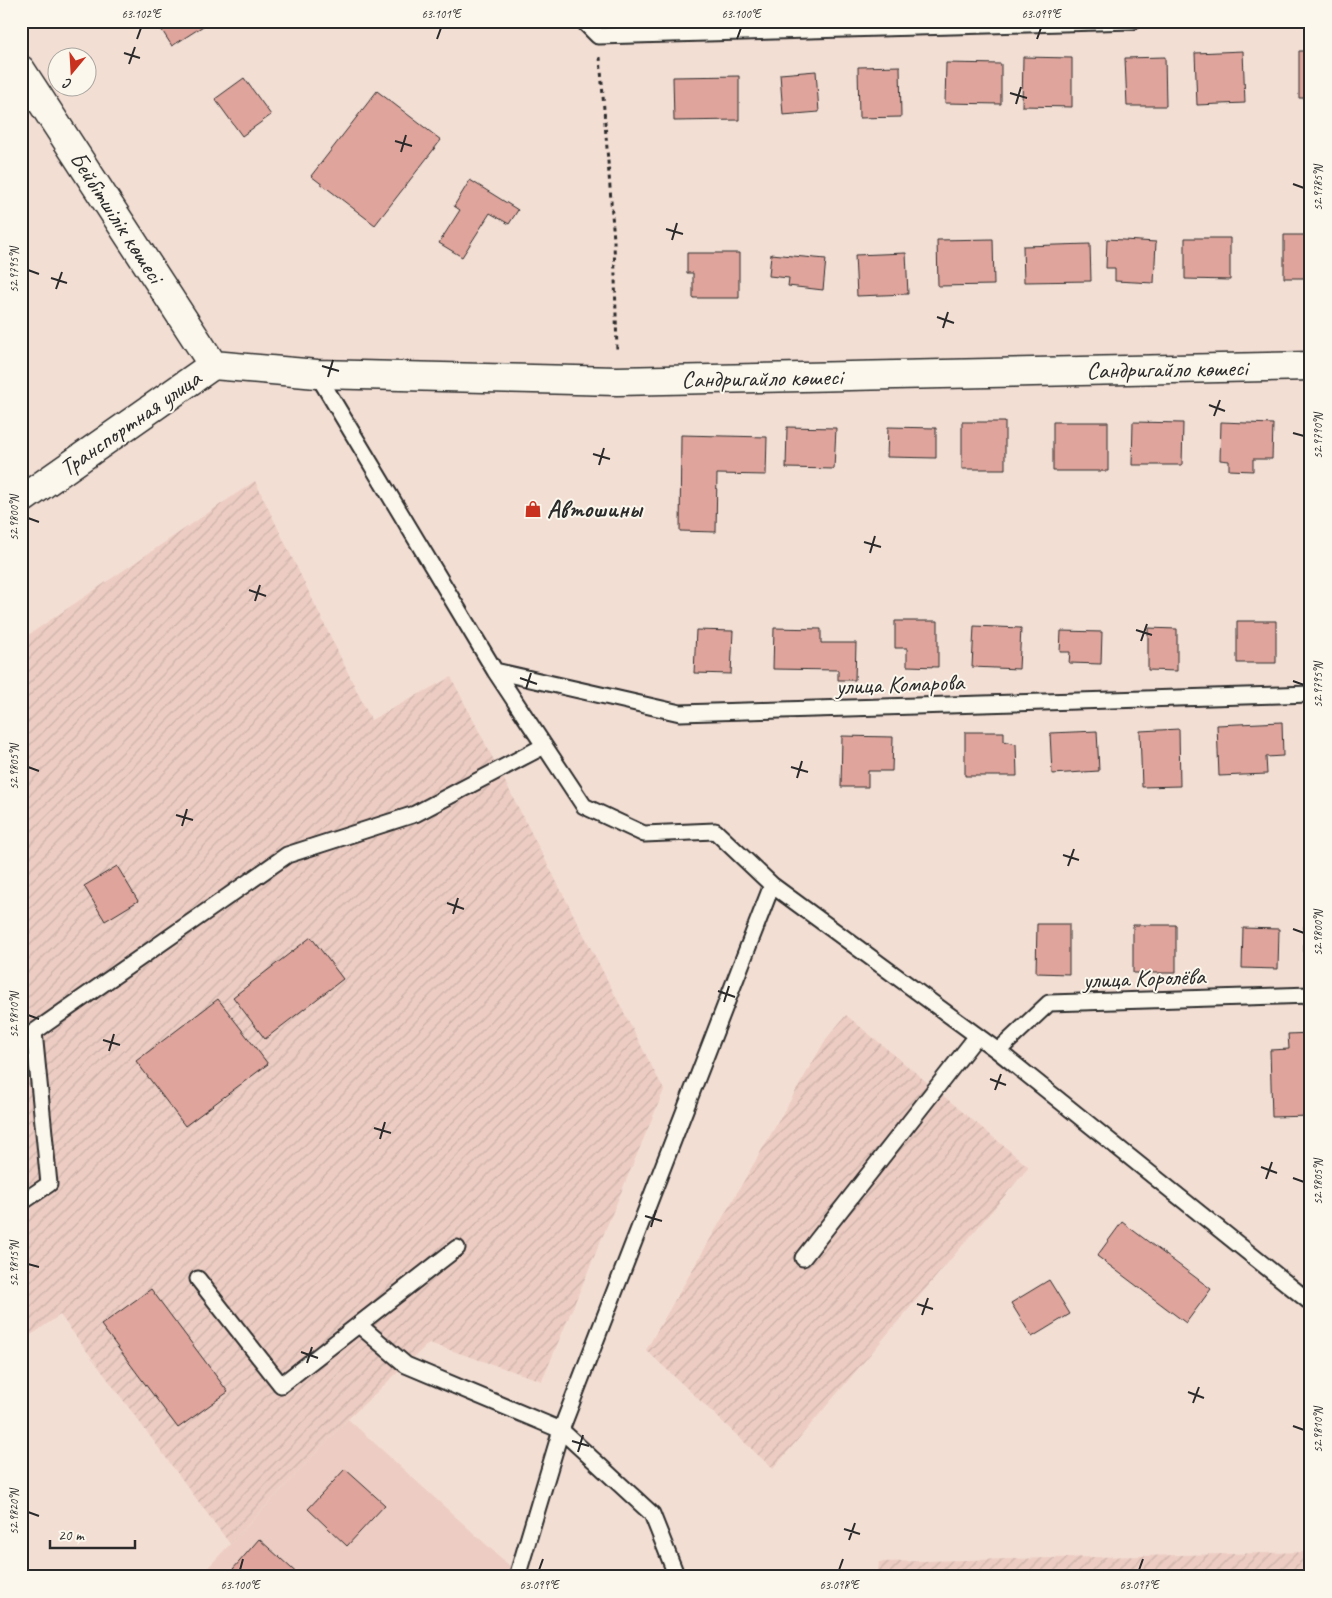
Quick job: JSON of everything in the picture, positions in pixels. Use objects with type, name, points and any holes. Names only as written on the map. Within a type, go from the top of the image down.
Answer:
[{"type":"street","name":"Бейбітшілік көшесі","points":[[21,70],[213,365]]},
{"type":"street","name":"Сандригайло көшесі","points":[[213,365],[317,374],[617,381],[1311,366]]},
{"type":"street","name":"Транспортная улица","points":[[21,500],[213,365]]},
{"type":"lane","points":[[584,21],[598,36],[1133,21]]},
{"type":"lane","points":[[317,374],[495,671],[584,806],[644,834],[715,831],[772,885],[998,1051],[1307,1297]]},
{"type":"lane","name":"улица Комарова","points":[[495,671],[680,713],[1311,694]]},
{"type":"lane","points":[[21,1203],[49,1184],[34,1032],[287,856],[415,814],[544,746]]},
{"type":"lane","points":[[517,1577],[561,1430],[772,885]]},
{"type":"lane","name":"улица Королёва","points":[[998,1051],[1049,1003],[1311,995]]},
{"type":"lane","points":[[803,1258],[977,1036]]},
{"type":"lane","points":[[198,1279],[282,1385],[457,1248]]},
{"type":"lane","points":[[359,1325],[406,1365],[561,1430],[652,1514],[677,1577]]},
{"type":"path","points":[[598,36],[614,240],[617,381]]},
{"type":"shaded area","points":[[255,481],[371,720],[451,677],[664,1090],[542,1381],[429,1343],[348,1419],[230,1544],[60,1315],[21,1342],[21,640]]},
{"type":"shaded area","points":[[846,1015],[1029,1167],[773,1469],[646,1350],[826,1039]]},
{"type":"shaded area","points":[[348,1419],[522,1577],[199,1577]]},
{"type":"shaded area","points":[[1311,1552],[1311,1577],[877,1577],[879,1562]]},
{"type":"building","points":[[156,21],[211,21],[172,46]]},
{"type":"building","points":[[1243,51],[1245,103],[1197,105],[1195,53]]},
{"type":"building","points":[[1299,51],[1311,51],[1311,98],[1299,98]]},
{"type":"building","points":[[1023,57],[1072,58],[1072,107],[1022,106]]},
{"type":"building","points":[[1165,57],[1166,106],[1127,106],[1125,58]]},
{"type":"building","points":[[946,63],[1001,64],[1001,104],[945,103]]},
{"type":"building","points":[[900,66],[901,117],[859,118],[858,67]]},
{"type":"building","points":[[816,71],[819,112],[783,115],[780,74]]},
{"type":"building","points":[[739,76],[739,120],[674,121],[673,77]]},
{"type":"building","points":[[244,78],[271,115],[242,136],[215,99]]},
{"type":"building","points":[[377,91],[441,140],[375,225],[311,176]]},
{"type":"building","points":[[470,180],[518,210],[509,224],[490,213],[462,257],[439,243],[460,210],[454,206]]},
{"type":"building","points":[[1284,235],[1311,235],[1311,278],[1284,278]]},
{"type":"building","points":[[1185,238],[1230,238],[1230,280],[1185,279]]},
{"type":"building","points":[[993,239],[994,285],[938,286],[937,240]]},
{"type":"building","points":[[1107,239],[1156,242],[1154,283],[1115,281],[1115,268],[1106,268]]},
{"type":"building","points":[[1090,244],[1091,281],[1024,282],[1023,246]]},
{"type":"building","points":[[687,253],[739,253],[739,298],[693,298],[693,273],[687,273]]},
{"type":"building","points":[[906,253],[908,294],[857,296],[855,255]]},
{"type":"building","points":[[771,254],[826,259],[823,290],[788,286],[789,278],[769,276]]},
{"type":"building","points":[[962,422],[1005,422],[1005,469],[962,469]]},
{"type":"building","points":[[1053,422],[1108,422],[1108,471],[1053,471]]},
{"type":"building","points":[[1133,422],[1183,423],[1182,465],[1132,465]]},
{"type":"building","points":[[1221,422],[1273,424],[1272,459],[1253,459],[1253,471],[1229,470],[1229,461],[1220,460]]},
{"type":"building","points":[[787,427],[836,428],[834,469],[786,468]]},
{"type":"building","points":[[888,427],[936,428],[936,458],[887,457]]},
{"type":"building","points":[[681,435],[767,437],[766,475],[717,474],[716,532],[680,531]]},
{"type":"building","points":[[895,621],[938,621],[938,667],[907,666],[907,648],[895,648]]},
{"type":"building","points":[[1237,621],[1276,621],[1276,663],[1237,663]]},
{"type":"building","points":[[974,626],[1021,628],[1019,669],[972,667]]},
{"type":"building","points":[[774,628],[821,629],[821,643],[856,643],[855,680],[838,680],[838,670],[773,669]]},
{"type":"building","points":[[1148,628],[1177,629],[1177,671],[1148,670]]},
{"type":"building","points":[[696,630],[733,631],[731,674],[694,673]]},
{"type":"building","points":[[1061,631],[1102,632],[1101,664],[1069,663],[1070,652],[1060,652]]},
{"type":"building","points":[[1282,722],[1283,756],[1266,757],[1267,774],[1219,776],[1217,725]]},
{"type":"building","points":[[1179,729],[1180,786],[1142,787],[1140,731]]},
{"type":"building","points":[[1097,731],[1099,771],[1052,774],[1050,733]]},
{"type":"building","points":[[965,732],[1004,732],[1004,741],[1016,744],[1017,776],[965,776]]},
{"type":"building","points":[[842,736],[893,737],[892,771],[868,771],[868,787],[841,787]]},
{"type":"building","points":[[117,866],[138,901],[105,921],[84,886]]},
{"type":"building","points":[[1037,924],[1069,924],[1069,974],[1036,973]]},
{"type":"building","points":[[1133,925],[1176,925],[1176,973],[1133,973]]},
{"type":"building","points":[[1304,926],[1311,926],[1311,970],[1304,970]]},
{"type":"building","points":[[1243,928],[1279,929],[1278,969],[1242,968]]},
{"type":"building","points":[[311,937],[343,979],[265,1039],[233,997]]},
{"type":"building","points":[[218,999],[268,1064],[185,1126],[136,1061]]},
{"type":"building","points":[[1311,1033],[1311,1116],[1272,1117],[1270,1050],[1289,1049],[1288,1034]]},
{"type":"building","points":[[1122,1222],[1211,1289],[1186,1323],[1097,1256]]},
{"type":"building","points":[[1049,1280],[1070,1314],[1032,1337],[1011,1303]]},
{"type":"building","points":[[151,1289],[228,1392],[178,1428],[101,1325]]},
{"type":"building","points":[[345,1469],[385,1505],[347,1546],[308,1509]]},
{"type":"building","points":[[259,1539],[301,1577],[241,1577],[233,1569]]},
{"type":"place","name":"Автошины","points":[[533,509]]}]
